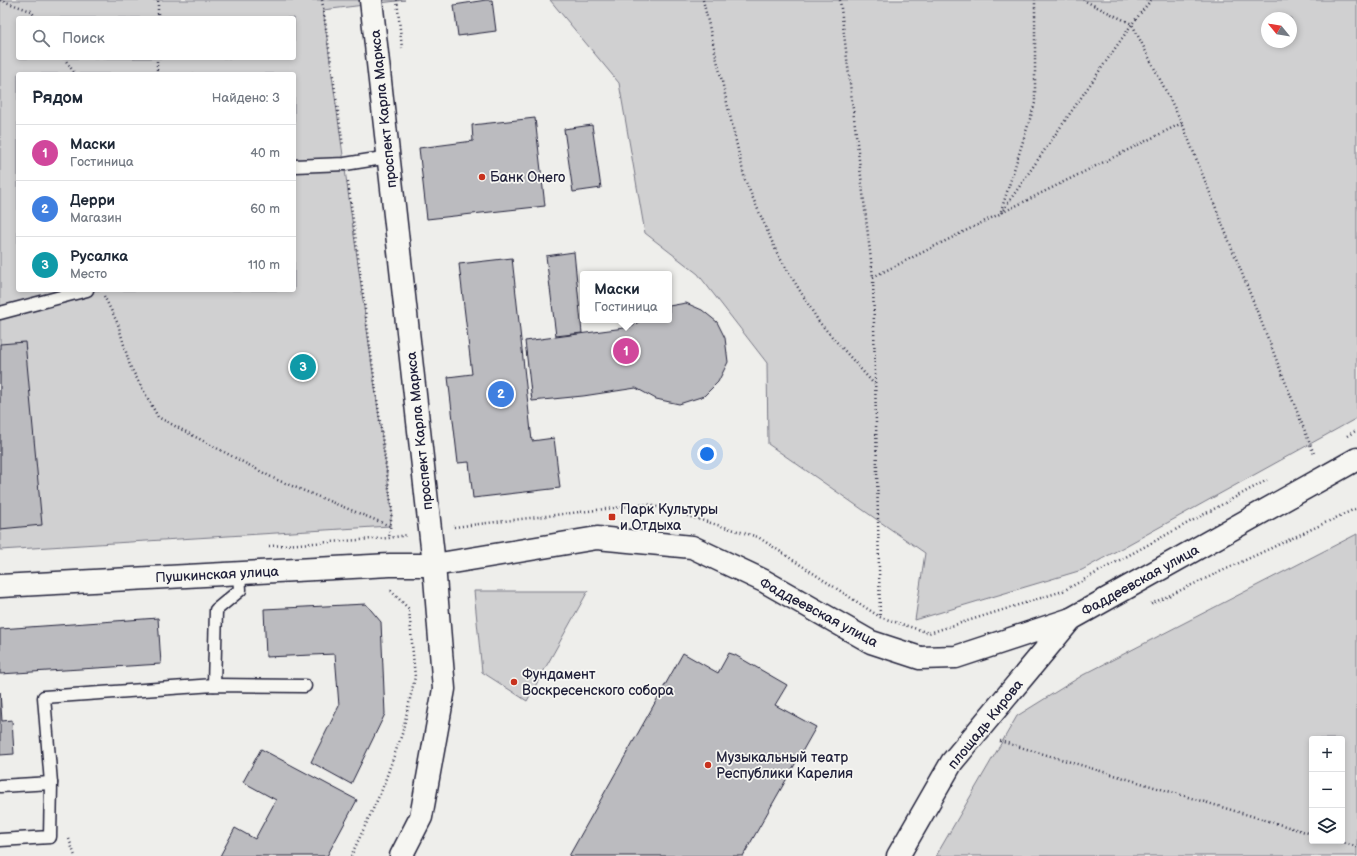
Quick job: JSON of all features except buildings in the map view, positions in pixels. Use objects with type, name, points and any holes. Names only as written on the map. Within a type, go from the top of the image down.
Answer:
[{"type":"street","name":"проспект Карла Маркса","points":[[371,0],[434,565],[444,689],[421,818],[401,856]]},
{"type":"street","name":"Фаддеевская улица","points":[[434,565],[598,538],[692,547],[764,581],[870,642],[920,658],[956,657],[1070,619],[1357,459]]},
{"type":"street","name":"Пушкинская улица","points":[[0,586],[390,565],[434,565]]},
{"type":"street","name":"площадь Кирова","points":[[898,856],[952,762],[1070,619]]},
{"type":"lane","points":[[296,166],[345,164],[389,157]]},
{"type":"lane","points":[[0,313],[79,292]]},
{"type":"lane","points":[[214,685],[216,610],[240,590],[239,573]]},
{"type":"lane","points":[[0,840],[50,837],[51,783],[44,697],[214,685],[305,686]]},
{"type":"lane","points":[[0,786],[51,783]]},
{"type":"path","points":[[0,0],[31,11],[35,16]]},
{"type":"path","points":[[158,0],[158,16]]},
{"type":"path","points":[[322,0],[323,10]]},
{"type":"path","points":[[703,0],[745,180],[777,253],[819,322],[875,384]]},
{"type":"path","points":[[840,0],[873,277],[880,617],[870,642]]},
{"type":"path","points":[[1000,213],[1035,103],[1034,0]]},
{"type":"path","points":[[1083,0],[1132,24],[1182,123],[1314,454]]},
{"type":"path","points":[[1000,213],[1132,24],[1151,0]]},
{"type":"path","points":[[65,60],[74,72]]},
{"type":"path","points":[[156,72],[157,60]]},
{"type":"path","points":[[873,277],[1182,123]]},
{"type":"path","points":[[107,300],[118,324],[130,366],[158,417],[275,479],[390,526],[392,511],[365,314]]},
{"type":"path","points":[[1150,604],[1357,508]]},
{"type":"path","points":[[351,856],[382,792],[402,734],[415,677],[409,609],[391,591],[383,590]]},
{"type":"path","points":[[994,739],[1309,833]]},
{"type":"path","points":[[1345,843],[1357,847]]},
{"type":"shaded area","points":[[0,0],[405,0],[323,10],[392,511],[390,526],[0,550]]},
{"type":"shaded area","points":[[550,0],[1357,0],[1357,418],[1082,570],[915,620],[925,553],[768,444],[767,363],[698,274],[645,233],[619,83]]},
{"type":"shaded area","points":[[1357,534],[1357,856],[936,856],[1017,716],[1083,675]]},
{"type":"shaded area","points":[[474,591],[588,591],[527,701],[482,672]]},
{"type":"place","name":"Банк Онего","points":[[482,177]]},
{"type":"place","name":"Маски","points":[[626,351]]},
{"type":"place","name":"Русалка","points":[[303,367]]},
{"type":"place","name":"Дерри","points":[[501,394]]},
{"type":"place","name":"Парк Культуры и Отдыха","points":[[612,517]]},
{"type":"place","name":"Фундамент Воскресенского собора","points":[[514,682]]},
{"type":"place","name":"Музыкальный театр Республики Карелия","points":[[708,765]]}]
